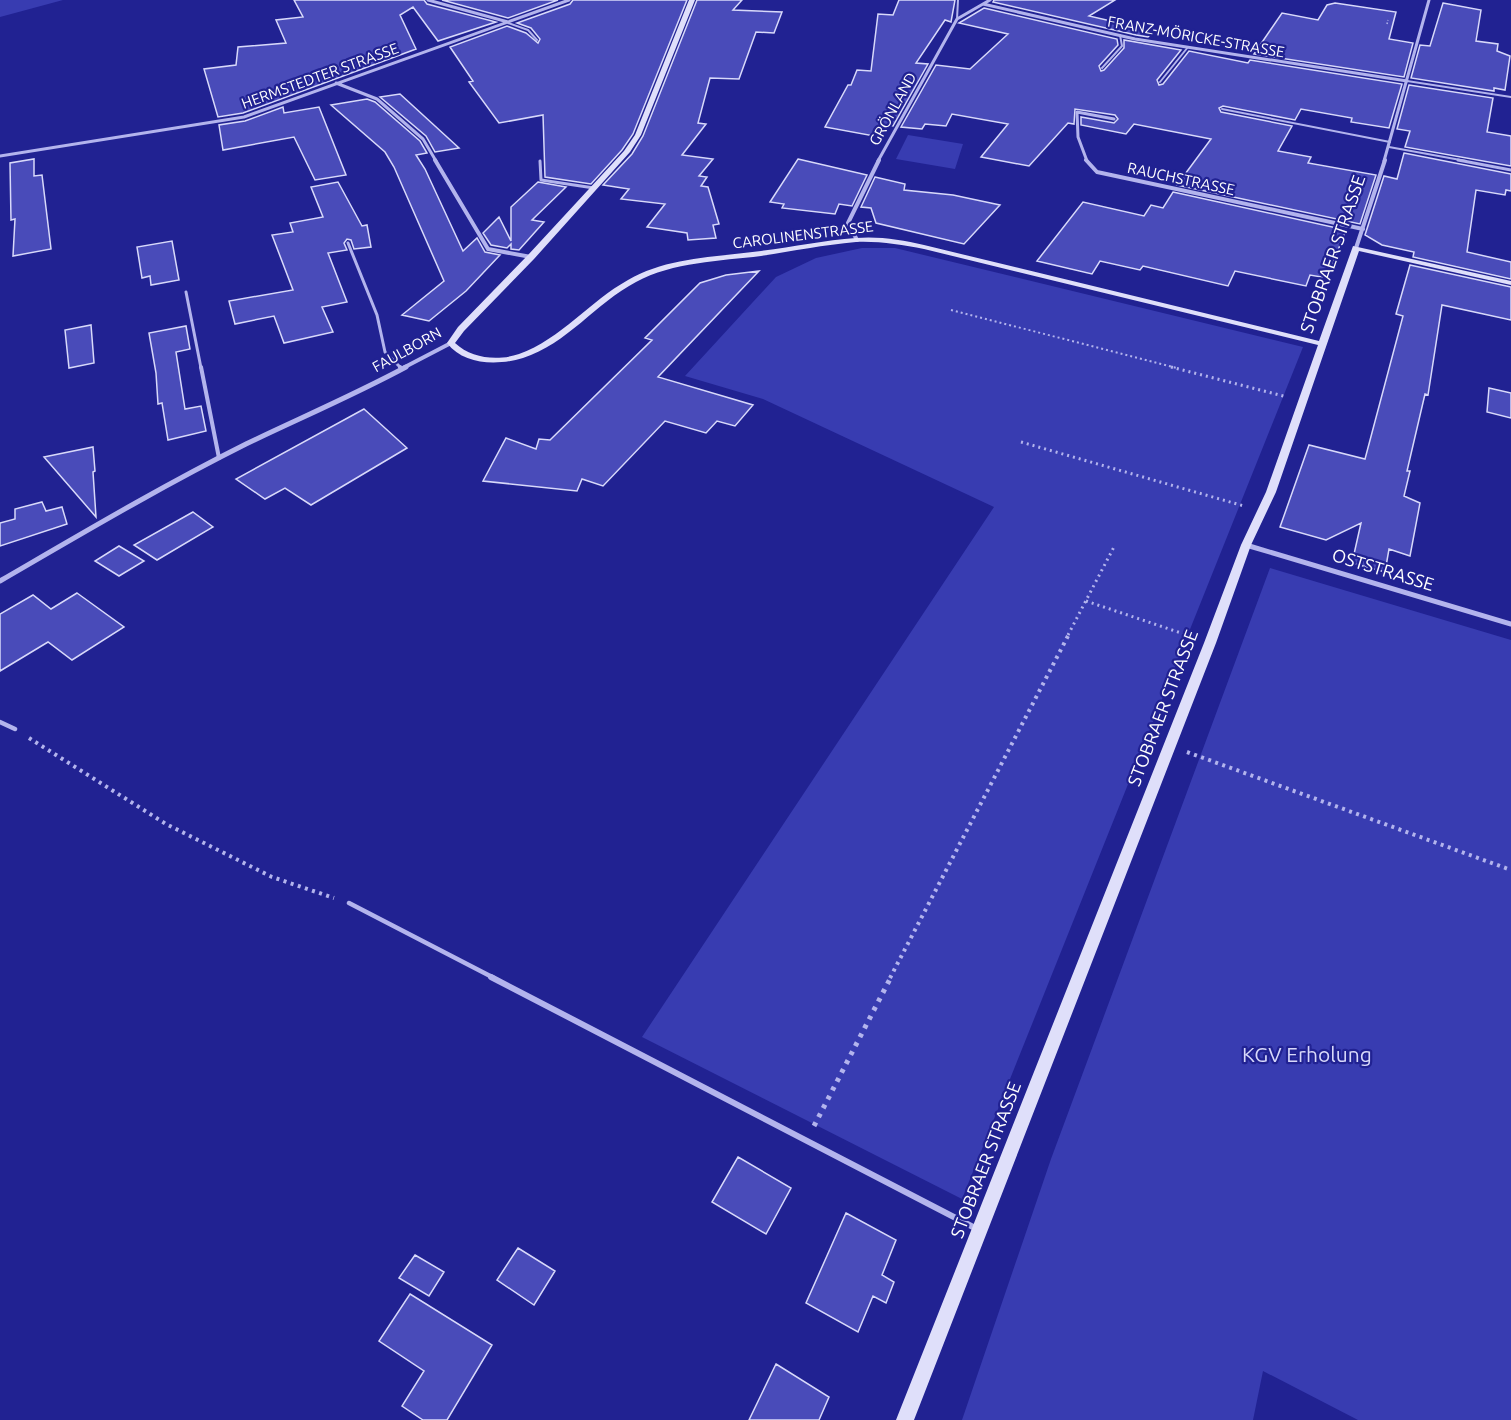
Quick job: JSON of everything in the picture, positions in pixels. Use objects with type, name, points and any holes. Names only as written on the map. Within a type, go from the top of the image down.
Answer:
[{"type":"street","points":[[428,0],[508,22]]},
{"type":"street","name":"HERMSTEDTER STRASSE","points":[[0,156],[244,117],[569,0]]},
{"type":"street","name":"FAULBORN","points":[[0,581],[148,495],[451,343],[460,329],[531,257],[627,152],[638,135],[692,0]]},
{"type":"street","points":[[957,19],[990,0]]},
{"type":"street","name":"STOBRAER STRASSE","points":[[905,1420],[1210,643],[1246,545],[1271,492],[1363,229],[1390,144],[1429,0]]},
{"type":"street","name":"FRANZ-MÖRICKE-STRASSE","points":[[983,4],[1120,36],[1389,80],[1407,81]]},
{"type":"street","name":"GRÖNLAND","points":[[857,240],[848,223],[873,170],[957,19]]},
{"type":"street","points":[[335,83],[377,99],[423,139],[488,249],[531,257]]},
{"type":"street","name":"RAUCHSTRASSE","points":[[1114,119],[1077,112],[1076,129],[1087,165],[1097,172],[1363,229]]},
{"type":"street","name":"CAROLINENSTRASSE","points":[[451,343],[457,350],[470,357],[486,361],[509,360],[530,354],[594,310],[627,283],[648,273],[671,266],[857,240],[893,241],[924,247],[1323,344]]},
{"type":"street","points":[[1356,248],[1511,283]]},
{"type":"street","name":"OSTSTRASSE","points":[[1246,545],[1511,624]]},
{"type":"lane","points":[[957,19],[958,0]]},
{"type":"lane","points":[[508,22],[528,30],[537,40]]},
{"type":"lane","points":[[1102,68],[1122,46],[1120,36]]},
{"type":"lane","points":[[1160,82],[1188,47]]},
{"type":"lane","points":[[1407,81],[1511,97]]},
{"type":"lane","points":[[1222,109],[1511,170]]},
{"type":"lane","points":[[540,161],[541,180],[594,188]]},
{"type":"lane","points":[[348,243],[377,315],[385,352],[402,369]]},
{"type":"lane","points":[[186,292],[219,458]]},
{"type":"lane","points":[[0,722],[15,729]]},
{"type":"lane","points":[[349,903],[979,1230]]},
{"type":"path","points":[[1387,24],[1388,20]]},
{"type":"path","points":[[951,310],[1302,400]]},
{"type":"path","points":[[1021,442],[1262,511]]},
{"type":"path","points":[[807,1140],[1115,545]]},
{"type":"path","points":[[1086,601],[1210,643]]},
{"type":"path","points":[[15,729],[166,824],[273,877],[349,903]]},
{"type":"path","points":[[1198,756],[1511,870]]},
{"type":"green space","points":[[0,0],[63,0],[0,17]]},
{"type":"green space","points":[[908,135],[963,144],[955,169],[896,159]]},
{"type":"green space","points":[[862,248],[895,248],[1303,347],[962,1199],[642,1037],[994,507],[763,399],[685,376],[776,277],[816,258]]},
{"type":"green space","name":"KGV Erholung","points":[[1270,568],[1511,640],[1511,1420],[1358,1420],[1263,1371],[1253,1420],[962,1420],[1051,1159]]},
{"type":"building","points":[[294,0],[424,0],[427,4],[496,22],[438,41],[413,7],[400,15],[416,49],[243,113],[218,117],[204,69],[236,65],[238,47],[286,43],[276,20],[303,17]]},
{"type":"building","points":[[442,0],[558,0],[508,18]]},
{"type":"building","points":[[573,0],[687,0],[633,134],[622,150],[591,184],[545,177],[543,115],[499,123],[469,82],[473,81],[450,47],[507,26],[526,33],[538,43],[540,39],[531,28],[517,23],[570,4]]},
{"type":"building","points":[[697,0],[742,0],[733,10],[782,12],[774,33],[756,32],[739,79],[710,78],[698,123],[706,124],[682,155],[713,159],[699,176],[707,177],[701,186],[708,187],[719,224],[713,225],[716,238],[688,240],[687,233],[647,227],[665,204],[621,199],[629,189],[603,185],[632,154],[643,136]]},
{"type":"building","points":[[899,0],[955,0],[951,22],[945,20],[916,63],[928,64],[893,126],[881,124],[874,136],[825,127],[848,85],[851,85],[857,70],[871,71],[878,14],[893,15]]},
{"type":"building","points":[[994,0],[1115,0],[1089,16],[1154,31],[1148,37],[1136,35],[993,2]]},
{"type":"building","points":[[1335,3],[1396,12],[1389,39],[1413,43],[1404,77],[1254,54],[1282,13],[1318,20],[1327,5]]},
{"type":"building","points":[[1443,3],[1481,10],[1476,41],[1498,44],[1497,51],[1510,56],[1505,90],[1494,88],[1494,91],[1411,78],[1420,45],[1430,46]]},
{"type":"building","points":[[984,8],[1117,39],[1118,45],[1099,66],[1101,71],[1124,48],[1124,40],[1181,50],[1157,80],[1159,85],[1163,84],[1189,51],[1248,63],[1250,60],[1402,84],[1389,128],[1351,122],[1352,118],[1301,109],[1295,120],[1223,106],[1219,108],[1221,112],[1292,126],[1278,151],[1311,157],[1308,163],[1376,175],[1360,224],[1177,185],[1211,139],[1134,124],[1126,134],[1081,125],[1081,117],[1114,123],[1118,119],[1115,115],[1075,109],[1074,124],[1068,123],[1029,166],[981,157],[1008,124],[952,114],[946,126],[925,124],[922,129],[901,127],[936,65],[970,69],[1008,34],[959,23]]},
{"type":"building","points":[[1409,85],[1493,98],[1487,132],[1511,136],[1511,166],[1405,147],[1410,131],[1397,129]]},
{"type":"building","points":[[400,94],[459,148],[435,152],[426,136],[380,97]]},
{"type":"building","points":[[367,99],[375,102],[420,141],[427,153],[416,155],[425,169],[463,251],[477,238],[485,252],[500,255],[466,291],[429,321],[402,315],[444,281],[394,167],[385,152],[331,105]]},
{"type":"building","points":[[283,107],[284,113],[319,107],[346,175],[315,180],[294,137],[223,150],[219,125],[245,121]]},
{"type":"building","points":[[1404,153],[1511,174],[1511,191],[1506,190],[1505,195],[1476,190],[1467,252],[1511,262],[1511,279],[1413,257],[1414,252],[1382,245],[1365,235],[1384,176],[1397,179]]},
{"type":"building","points":[[34,159],[34,176],[42,175],[51,249],[13,256],[15,219],[11,220],[10,163]]},
{"type":"building","points":[[798,159],[867,175],[852,206],[839,204],[835,214],[782,208],[784,204],[770,202]]},
{"type":"building","points":[[875,177],[905,184],[904,190],[953,195],[1000,205],[964,244],[876,223],[871,208],[861,207]]},
{"type":"building","points":[[338,182],[362,226],[367,225],[371,247],[354,249],[351,240],[347,239],[344,243],[347,250],[328,253],[347,302],[322,307],[333,332],[284,343],[274,316],[235,324],[229,301],[293,290],[272,235],[293,232],[290,223],[323,217],[311,187]]},
{"type":"building","points":[[538,182],[566,187],[532,220],[544,222],[519,250],[511,249],[511,244],[507,248],[491,245],[483,233],[499,217],[511,241],[511,207]]},
{"type":"building","points":[[1173,192],[1346,230],[1327,278],[1310,275],[1306,286],[1235,271],[1228,286],[1143,266],[1140,270],[1100,261],[1092,274],[1037,261],[1083,202],[1144,216],[1151,205],[1163,208]]},
{"type":"building","points":[[172,241],[179,280],[151,285],[150,276],[142,278],[137,247]]},
{"type":"building","points":[[1410,265],[1511,287],[1511,320],[1442,305],[1428,395],[1425,394],[1407,471],[1410,471],[1404,496],[1420,503],[1410,556],[1389,549],[1385,572],[1352,563],[1361,523],[1326,540],[1280,527],[1309,445],[1365,459],[1403,316],[1396,314]]},
{"type":"building","points":[[759,271],[658,377],[753,405],[735,426],[717,421],[706,433],[665,421],[603,486],[582,479],[577,491],[483,481],[506,438],[536,449],[539,439],[550,440],[652,340],[645,338],[700,283],[726,275]]},
{"type":"building","points":[[91,325],[94,363],[69,368],[65,330]]},
{"type":"building","points":[[186,326],[190,349],[176,352],[185,409],[201,406],[206,431],[168,440],[162,403],[158,404],[156,373],[149,333]]},
{"type":"building","points":[[1489,388],[1511,393],[1511,418],[1487,412]]},
{"type":"building","points":[[364,409],[407,448],[311,505],[285,488],[265,499],[236,479]]},
{"type":"building","points":[[93,447],[95,471],[93,472],[96,517],[44,457]]},
{"type":"building","points":[[42,502],[46,511],[62,507],[67,524],[0,546],[0,523],[15,519],[15,509]]},
{"type":"building","points":[[193,512],[213,527],[157,560],[134,545]]},
{"type":"building","points":[[119,546],[144,561],[119,576],[95,561]]},
{"type":"building","points":[[77,593],[124,627],[72,660],[48,642],[0,671],[0,614],[33,595],[51,609]]},
{"type":"building","points":[[738,1157],[791,1188],[766,1234],[712,1202]]},
{"type":"building","points":[[846,1213],[896,1240],[882,1275],[894,1282],[886,1303],[873,1296],[858,1332],[806,1303]]},
{"type":"building","points":[[518,1248],[555,1271],[534,1305],[497,1280]]},
{"type":"building","points":[[415,1255],[444,1272],[429,1296],[399,1278]]},
{"type":"building","points":[[410,1294],[492,1345],[447,1420],[423,1420],[402,1406],[424,1371],[379,1341]]},
{"type":"building","points":[[776,1364],[829,1397],[819,1420],[749,1420]]}]
